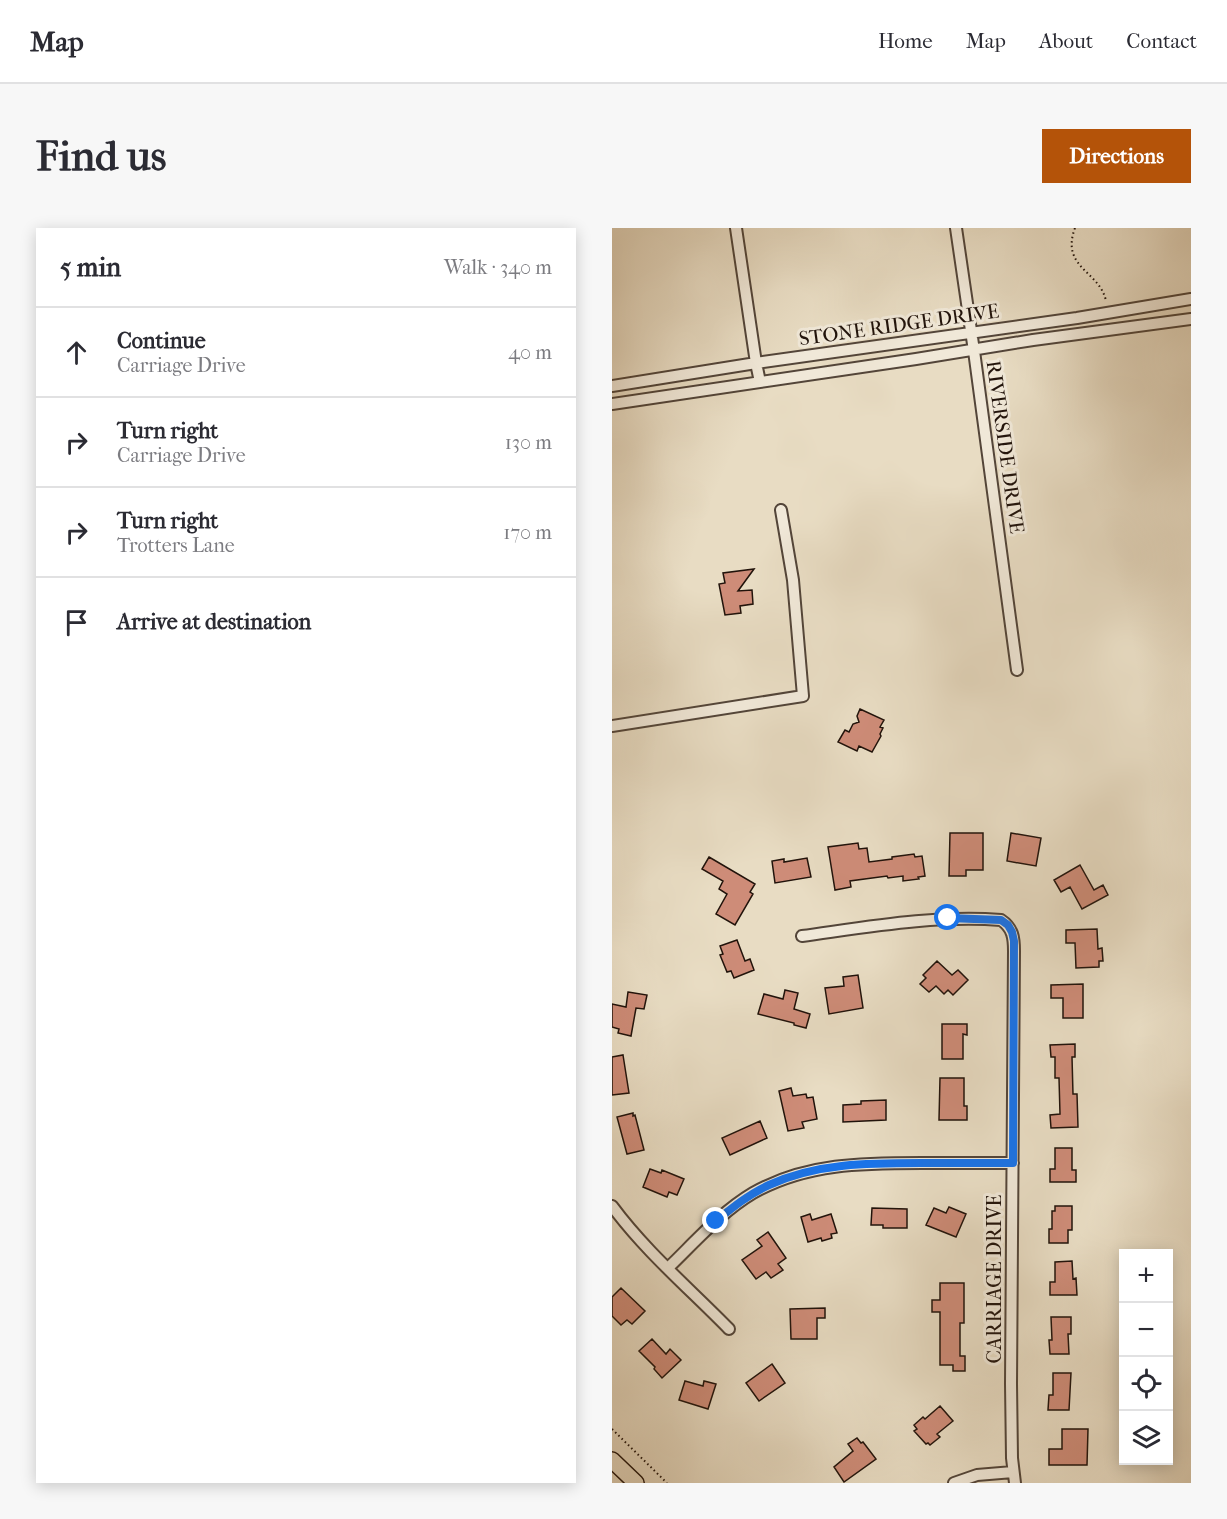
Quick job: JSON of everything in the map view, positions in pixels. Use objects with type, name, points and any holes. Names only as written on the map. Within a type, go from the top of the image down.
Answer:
[{"type":"main road","points":[[612,1460],[636,1483]]},
{"type":"street","points":[[736,228],[760,382]]},
{"type":"street","name":"RIVERSIDE DRIVE","points":[[956,228],[1017,670]]},
{"type":"street","name":"STONE RIDGE DRIVE","points":[[612,386],[1191,300]]},
{"type":"street","name":"STONE RIDGE DRIVE","points":[[612,404],[974,351],[1033,340],[1191,319]]},
{"type":"street","points":[[612,726],[803,696],[793,580],[781,510]]},
{"type":"street","name":"CARRIAGE DRIVE","points":[[802,936],[948,918],[1001,920],[1012,932],[1014,951],[1011,1395],[1014,1478]]},
{"type":"street","points":[[668,1268],[716,1221],[737,1204],[769,1185],[795,1175],[849,1164],[1013,1163]]},
{"type":"street","points":[[612,1206],[644,1245],[729,1329]]},
{"type":"street","points":[[954,1483],[977,1475],[1014,1478]]},
{"type":"path","points":[[1075,228],[1072,237],[1074,257],[1079,266],[1104,292],[1108,307]]},
{"type":"path","points":[[612,1429],[667,1483]]},
{"type":"building","points":[[754,569],[738,591],[752,590],[753,604],[740,606],[741,613],[725,615],[719,584],[725,583],[723,573]]},
{"type":"building","points":[[860,709],[884,720],[880,727],[883,728],[881,736],[872,752],[859,746],[857,751],[838,742],[845,730],[849,732],[853,724],[859,722],[857,716]]},
{"type":"building","points":[[950,833],[983,833],[983,870],[966,870],[966,876],[949,876]]},
{"type":"building","points":[[1011,833],[1041,838],[1036,866],[1007,861]]},
{"type":"building","points":[[858,843],[859,849],[867,848],[869,862],[914,854],[915,857],[922,856],[925,876],[903,881],[903,876],[888,878],[887,876],[850,881],[851,887],[835,890],[828,847]]},
{"type":"building","points":[[709,857],[755,884],[750,892],[753,894],[735,925],[716,914],[727,894],[719,889],[723,881],[702,869]]},
{"type":"building","points":[[807,858],[811,877],[775,883],[772,861],[784,859],[784,862]]},
{"type":"building","points":[[1080,865],[1094,890],[1103,885],[1108,895],[1082,909],[1070,887],[1061,892],[1054,880]]},
{"type":"building","points":[[1097,929],[1098,949],[1102,948],[1103,961],[1099,961],[1099,967],[1076,968],[1075,943],[1066,943],[1066,930]]},
{"type":"building","points":[[737,940],[745,961],[750,959],[754,970],[734,978],[731,971],[727,972],[720,955],[723,954],[720,946]]},
{"type":"building","points":[[937,961],[952,975],[958,970],[968,980],[953,995],[948,990],[944,994],[936,986],[929,992],[920,984],[926,978],[923,975]]},
{"type":"building","points":[[858,975],[863,1008],[829,1014],[825,988],[844,986],[843,977]]},
{"type":"building","points":[[1083,984],[1083,1018],[1063,1018],[1063,998],[1051,998],[1051,985]]},
{"type":"building","points":[[785,990],[798,993],[794,1009],[810,1014],[806,1028],[758,1014],[764,994],[783,999]]},
{"type":"building","points":[[628,992],[647,995],[644,1009],[636,1008],[631,1036],[618,1033],[619,1029],[612,1027],[612,1004],[626,1007]]},
{"type":"building","points":[[942,1024],[967,1024],[967,1035],[963,1034],[963,1059],[942,1059]]},
{"type":"building","points":[[1075,1044],[1075,1057],[1072,1057],[1073,1094],[1077,1094],[1078,1127],[1051,1128],[1050,1115],[1060,1114],[1059,1078],[1055,1078],[1055,1057],[1051,1057],[1050,1045]]},
{"type":"building","points":[[623,1055],[629,1093],[612,1095],[612,1057]]},
{"type":"building","points":[[940,1078],[964,1078],[964,1106],[967,1106],[967,1120],[939,1120]]},
{"type":"building","points":[[791,1088],[793,1096],[806,1094],[807,1098],[813,1097],[817,1119],[802,1122],[804,1128],[788,1131],[779,1091]]},
{"type":"building","points":[[886,1100],[886,1120],[843,1122],[843,1105],[861,1104],[861,1101]]},
{"type":"building","points":[[633,1113],[644,1150],[627,1154],[617,1117]]},
{"type":"building","points":[[760,1121],[767,1138],[730,1155],[722,1138]]},
{"type":"building","points":[[1055,1148],[1072,1148],[1072,1170],[1076,1170],[1076,1182],[1050,1182],[1050,1169],[1055,1169]]},
{"type":"building","points":[[650,1169],[661,1173],[662,1170],[684,1179],[677,1195],[669,1192],[667,1197],[643,1187]]},
{"type":"building","points":[[1055,1206],[1072,1206],[1072,1230],[1068,1230],[1068,1243],[1049,1243],[1049,1229],[1052,1229],[1052,1211],[1055,1211]]},
{"type":"building","points":[[949,1207],[966,1214],[956,1237],[926,1225],[934,1208],[946,1213]]},
{"type":"building","points":[[872,1208],[907,1209],[907,1228],[883,1228],[883,1225],[871,1225]]},
{"type":"building","points":[[810,1214],[812,1220],[831,1214],[837,1233],[831,1234],[832,1238],[822,1241],[821,1238],[808,1242],[801,1217]]},
{"type":"building","points":[[768,1232],[786,1258],[778,1264],[783,1270],[771,1278],[766,1272],[756,1279],[742,1260],[762,1246],[757,1240]]},
{"type":"building","points":[[1072,1261],[1077,1295],[1050,1295],[1050,1282],[1055,1282],[1055,1262]]},
{"type":"building","points":[[940,1283],[964,1283],[964,1323],[960,1323],[960,1356],[965,1356],[965,1371],[953,1371],[953,1365],[940,1365],[940,1312],[932,1312],[932,1300],[940,1300]]},
{"type":"building","points":[[621,1288],[645,1311],[632,1324],[627,1320],[621,1325],[612,1316],[612,1297]]},
{"type":"building","points":[[825,1308],[825,1318],[817,1318],[817,1339],[791,1339],[790,1309]]},
{"type":"building","points":[[1051,1317],[1071,1317],[1071,1334],[1068,1334],[1069,1354],[1050,1354]]},
{"type":"building","points":[[652,1339],[666,1354],[670,1349],[681,1360],[662,1378],[654,1369],[655,1367],[639,1351]]},
{"type":"building","points":[[772,1364],[785,1383],[759,1401],[746,1383]]},
{"type":"building","points":[[1053,1373],[1071,1373],[1069,1410],[1048,1410],[1049,1395],[1053,1395]]},
{"type":"building","points":[[685,1381],[703,1386],[704,1381],[716,1384],[708,1409],[679,1400]]},
{"type":"building","points":[[940,1406],[953,1421],[937,1434],[940,1437],[930,1445],[926,1444],[914,1431],[917,1429],[914,1425]]},
{"type":"building","points":[[1062,1429],[1088,1429],[1087,1465],[1049,1465],[1049,1449],[1062,1449]]},
{"type":"building","points":[[857,1438],[876,1459],[844,1482],[834,1467],[853,1451],[848,1444]]},
{"type":"route","points":[[716,1221],[737,1204],[769,1185],[821,1168],[849,1164],[1013,1163],[1014,941],[1012,932],[1001,920],[948,918]]}]
